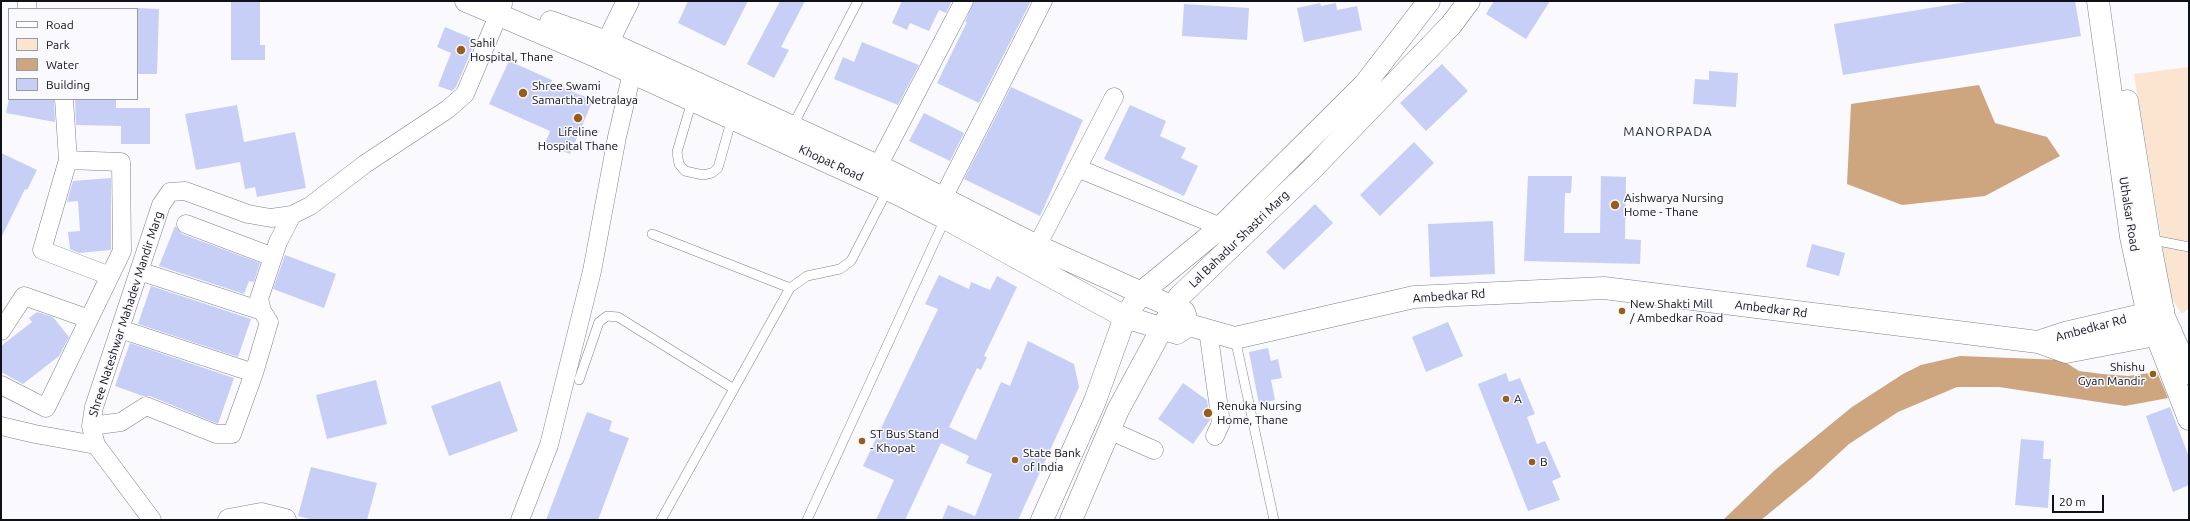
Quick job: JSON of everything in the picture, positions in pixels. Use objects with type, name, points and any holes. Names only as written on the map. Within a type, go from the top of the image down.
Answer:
[{"type":"main road","name":"Khopat Road","points":[[466,1],[500,5],[603,50],[792,127],[887,177],[947,206],[1184,312],[1198,328],[1177,333],[1125,317],[947,206]]},
{"type":"main road","points":[[603,50],[628,1]]},
{"type":"main road","points":[[1451,25],[1455,1]]},
{"type":"main road","name":"Lal Bahadur Shastri Marg","points":[[1071,520],[1118,410],[1179,297],[1311,170],[1451,25],[1469,1]]},
{"type":"main road","name":"Uthalsar Road","points":[[2098,1],[2110,36],[2140,238],[2155,312],[2164,334]]},
{"type":"main road","points":[[2110,36],[2112,1]]},
{"type":"main road","name":"Lal Bahadur Shastri Marg","points":[[1042,520],[1095,401],[1125,317],[1142,292],[1221,227],[1365,84],[1431,4]]},
{"type":"main road","name":"Khopat Road","points":[[603,50],[632,73],[732,118],[887,177]]},
{"type":"main road","name":"Ambedkar Rd","points":[[1198,328],[1235,338],[1414,297],[1604,288],[2038,342],[2065,333],[2155,312]]},
{"type":"main road","points":[[2038,342],[2066,352],[2164,334]]},
{"type":"main road","points":[[2164,334],[2189,373]]},
{"type":"main road","points":[[2164,334],[2189,419]]},
{"type":"main road","points":[[229,520],[261,514],[285,520]]},
{"type":"street","points":[[887,177],[964,1]]},
{"type":"street","points":[[947,206],[1043,1]]},
{"type":"street","name":"Shree Nateshwar Mahadev Mandir Marg","points":[[152,520],[96,445],[91,426],[94,407],[161,205],[170,192],[185,191],[200,195],[248,214],[271,218],[292,215],[310,206],[365,164],[448,109],[465,94],[500,5]]},
{"type":"street","points":[[520,520],[549,445],[592,271],[617,137],[632,73]]},
{"type":"street","points":[[1037,246],[1114,97]]},
{"type":"street","points":[[64,100],[68,160],[42,250],[110,276]]},
{"type":"street","points":[[1,386],[46,408],[122,251],[121,162],[68,160]]},
{"type":"street","points":[[1077,168],[1221,227]]},
{"type":"street","points":[[91,426],[121,422],[146,406],[216,434],[232,434],[254,373],[269,322],[262,311],[259,299],[278,242],[292,215]]},
{"type":"street","points":[[186,224],[273,257]]},
{"type":"street","points":[[139,271],[262,311]]},
{"type":"street","points":[[1,331],[24,296],[89,319]]},
{"type":"street","points":[[1198,328],[1221,423],[1215,436]]},
{"type":"street","points":[[120,329],[254,373]]},
{"type":"street","points":[[1,426],[96,445]]},
{"type":"street","points":[[1109,430],[1154,450]]},
{"type":"lane","points":[[792,127],[858,1]]},
{"type":"lane","points":[[692,100],[677,152],[679,164],[685,171],[703,175],[712,173],[718,168],[732,118]]},
{"type":"lane","points":[[661,520],[790,288],[807,276],[840,269],[851,261],[887,177]]},
{"type":"lane","points":[[807,520],[947,206]]},
{"type":"lane","points":[[652,234],[790,288]]},
{"type":"lane","points":[[2140,238],[2189,247]]},
{"type":"lane","points":[[579,380],[599,322],[607,316],[618,317],[734,389]]},
{"type":"lane","points":[[1235,338],[1274,520]]},
{"type":"green space","points":[[2189,67],[2189,308],[2182,314],[2171,297],[2134,74]]},
{"type":"water","points":[[1979,85],[1995,123],[2047,137],[2060,156],[1985,196],[1902,205],[1847,184],[1851,104]]},
{"type":"water","points":[[1960,356],[2062,360],[2079,371],[2102,374],[2128,376],[2157,372],[2168,398],[2125,406],[1999,387],[1957,387],[1898,412],[1849,444],[1811,479],[1761,520],[1723,520],[1775,470],[1852,407],[1903,374],[1921,365]]},
{"type":"building","points":[[231,1],[260,1],[260,45],[265,45],[265,60],[231,60]]},
{"type":"building","points":[[688,1],[748,1],[725,46],[678,23]]},
{"type":"building","points":[[780,1],[805,1],[781,47],[789,50],[774,78],[747,64]]},
{"type":"building","points":[[902,1],[952,1],[946,13],[939,10],[929,31],[910,23],[907,30],[892,23]]},
{"type":"building","points":[[974,1],[1031,1],[979,103],[937,83],[967,22],[965,22]]},
{"type":"building","points":[[1494,1],[1550,1],[1526,39],[1486,14]]},
{"type":"building","points":[[1972,1],[2075,1],[2081,36],[1843,75],[1834,24]]},
{"type":"building","points":[[1320,3],[1321,6],[1336,3],[1337,10],[1357,6],[1362,30],[1304,42],[1297,8]]},
{"type":"building","points":[[1184,4],[1249,8],[1247,40],[1182,36]]},
{"type":"building","points":[[138,8],[159,9],[157,74],[138,74]]},
{"type":"building","points":[[445,27],[476,40],[456,87],[452,91],[438,86],[451,53],[437,47]]},
{"type":"building","points":[[862,42],[919,65],[898,105],[834,79],[843,57],[854,62]]},
{"type":"building","points":[[509,61],[552,80],[551,83],[593,100],[570,154],[545,144],[550,131],[489,104]]},
{"type":"building","points":[[1442,64],[1468,91],[1426,131],[1400,103]]},
{"type":"building","points":[[1709,71],[1738,73],[1736,107],[1693,104],[1695,79],[1709,80]]},
{"type":"building","points":[[1011,87],[1083,120],[1040,216],[964,179]]},
{"type":"building","points":[[9,100],[54,100],[55,122],[6,113]]},
{"type":"building","points":[[75,100],[116,100],[116,108],[150,108],[150,144],[121,144],[121,126],[76,125]]},
{"type":"building","points":[[237,105],[244,142],[295,132],[306,188],[257,197],[255,187],[245,189],[240,162],[196,170],[185,114]]},
{"type":"building","points":[[1130,105],[1166,121],[1160,136],[1186,148],[1181,158],[1198,166],[1184,196],[1104,159]]},
{"type":"building","points":[[924,113],[964,133],[950,161],[909,141]]},
{"type":"building","points":[[1414,142],[1434,163],[1380,216],[1360,195]]},
{"type":"building","points":[[1,153],[37,170],[27,190],[25,189],[1,238]]},
{"type":"building","points":[[1528,176],[1572,176],[1571,193],[1565,193],[1564,233],[1600,233],[1601,176],[1626,177],[1625,239],[1641,240],[1640,264],[1524,261]]},
{"type":"building","points":[[111,178],[111,250],[79,253],[70,249],[68,232],[80,231],[78,201],[67,202],[73,181]]},
{"type":"building","points":[[1315,204],[1333,223],[1284,270],[1266,252]]},
{"type":"building","points":[[1493,221],[1495,274],[1430,277],[1428,224]]},
{"type":"building","points":[[175,226],[182,234],[260,263],[254,282],[249,281],[244,294],[159,266]]},
{"type":"building","points":[[1812,244],[1845,253],[1839,276],[1806,267]]},
{"type":"building","points":[[285,255],[336,274],[324,308],[273,289]]},
{"type":"building","points":[[939,275],[969,289],[971,282],[990,290],[997,276],[1017,287],[984,356],[987,357],[981,370],[977,368],[949,427],[976,440],[1001,382],[1010,386],[1028,341],[1074,364],[1079,387],[1018,520],[942,520],[948,505],[975,516],[992,474],[966,463],[969,456],[941,443],[905,520],[876,520],[894,480],[863,466],[938,309],[925,304]]},
{"type":"building","points":[[151,286],[251,319],[238,357],[138,324]]},
{"type":"building","points":[[37,312],[53,317],[69,337],[59,356],[23,384],[1,372],[1,346],[32,322],[29,318]]},
{"type":"building","points":[[1448,322],[1463,356],[1426,372],[1412,337]]},
{"type":"building","points":[[130,343],[234,378],[218,424],[150,396],[143,396],[115,386]]},
{"type":"building","points":[[1268,348],[1271,361],[1278,359],[1282,378],[1271,380],[1275,400],[1259,404],[1249,352]]},
{"type":"building","points":[[1506,373],[1509,382],[1520,378],[1535,414],[1527,417],[1537,444],[1545,441],[1561,477],[1552,481],[1560,500],[1528,511],[1478,384]]},
{"type":"building","points":[[376,380],[387,424],[327,439],[316,395]]},
{"type":"building","points":[[500,381],[518,431],[449,456],[431,406]]},
{"type":"building","points":[[1183,383],[1207,400],[1210,420],[1193,444],[1158,419]]},
{"type":"building","points":[[2170,407],[2189,457],[2189,485],[2173,492],[2146,416]]},
{"type":"building","points":[[587,412],[612,421],[609,431],[629,438],[598,520],[546,520]]},
{"type":"building","points":[[2021,439],[2044,441],[2043,459],[2051,459],[2048,508],[2015,505]]},
{"type":"building","points":[[311,467],[377,483],[367,520],[314,520],[298,516]]},
{"type":"place","name":"Sahil Hospital, Thane","points":[[461,50]]},
{"type":"place","name":"Shree Swami Samartha Netralaya","points":[[523,93]]},
{"type":"place","name":"Lifeline Hospital Thane","points":[[578,118]]},
{"type":"place","name":"Aishwarya Nursing Home - Thane","points":[[1615,205]]},
{"type":"place","name":"New Shakti Mill / Ambedkar Road","points":[[1622,311]]},
{"type":"place","name":"Shishu Gyan Mandir","points":[[2153,374]]},
{"type":"place","name":"A","points":[[1506,399]]},
{"type":"place","name":"Renuka Nursing Home, Thane","points":[[1208,413]]},
{"type":"place","name":"ST Bus Stand - Khopat","points":[[862,441]]},
{"type":"place","name":"State Bank of India","points":[[1015,460]]},
{"type":"place","name":"B","points":[[1532,462]]},
{"type":"district","name":"MANORPADA","points":[[1668,132]]}]
